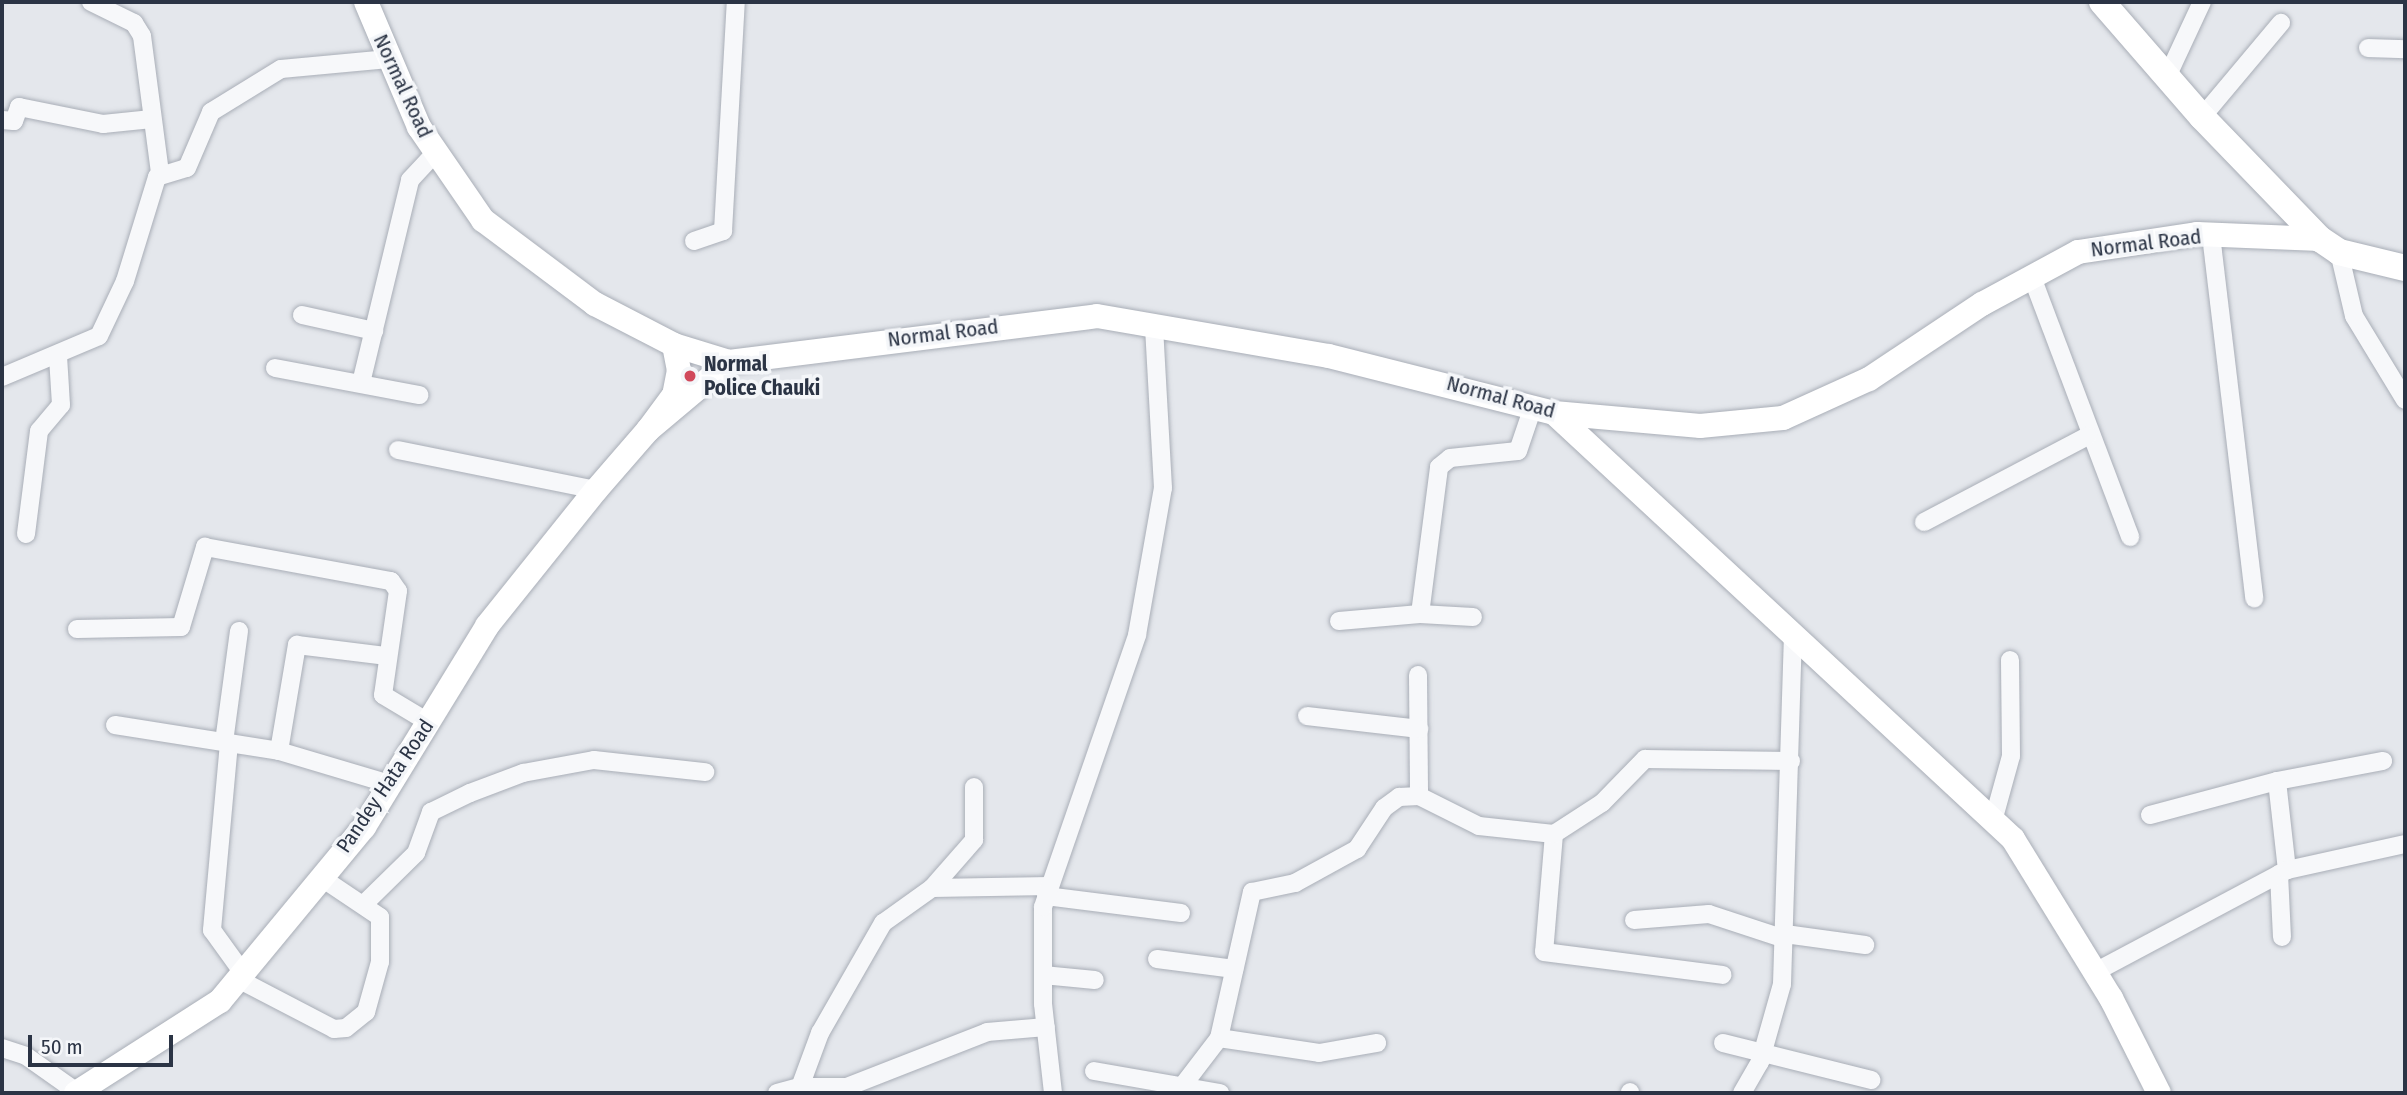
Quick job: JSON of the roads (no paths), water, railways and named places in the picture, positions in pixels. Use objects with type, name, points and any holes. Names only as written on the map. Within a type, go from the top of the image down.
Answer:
[{"type":"main road","name":"Normal Road","points":[[366,2],[389,59],[436,152],[483,220],[595,304],[674,345],[729,362],[1097,316],[1329,356],[1544,410],[1700,426],[1783,418],[1869,379],[2032,277],[2078,252],[2211,235],[2329,245]]},
{"type":"main road","points":[[2102,2],[2202,117],[2329,245],[2405,268]]},
{"type":"main road","points":[[648,430],[674,395],[678,370],[674,345]]},
{"type":"main road","points":[[648,430],[729,362]]},
{"type":"main road","points":[[1544,410],[2013,839],[2095,972],[2159,1093]]},
{"type":"main road","name":"Pandey Hata Road","points":[[84,1091],[220,1001],[322,878],[390,784],[487,626],[648,430]]},
{"type":"street","points":[[2,377],[58,356],[99,336],[125,281],[160,173],[139,29],[91,2]]},
{"type":"street","points":[[694,241],[723,231],[736,2]]},
{"type":"street","points":[[2168,77],[2203,2]]},
{"type":"street","points":[[2202,117],[2281,23]]},
{"type":"street","points":[[2368,48],[2405,49]]},
{"type":"street","points":[[160,173],[187,168],[203,121],[260,78],[281,69],[389,59]]},
{"type":"street","points":[[2,120],[14,121],[19,107],[103,124],[152,118]]},
{"type":"street","points":[[361,383],[410,180],[436,152]]},
{"type":"street","points":[[2211,235],[2254,598]]},
{"type":"street","points":[[2329,245],[2354,316],[2405,400]]},
{"type":"street","points":[[2032,277],[2088,436],[2130,537]]},
{"type":"street","points":[[302,315],[374,331]]},
{"type":"street","points":[[1052,1093],[1043,975],[1048,891],[1137,635],[1163,488],[1154,326]]},
{"type":"street","points":[[26,534],[39,431],[61,405],[58,356]]},
{"type":"street","points":[[275,368],[419,395]]},
{"type":"street","points":[[1420,614],[1439,467],[1450,458],[1518,450],[1544,410]]},
{"type":"street","points":[[1924,522],[2088,436]]},
{"type":"street","points":[[398,450],[596,490]]},
{"type":"street","points":[[77,629],[181,627],[200,551],[209,546],[391,581],[398,590],[383,695],[429,722]]},
{"type":"street","points":[[1339,621],[1420,614],[1473,617]]},
{"type":"street","points":[[239,631],[212,930],[241,976],[334,1029],[346,1028],[370,1006],[380,962],[380,917],[322,878]]},
{"type":"street","points":[[1742,1093],[1763,1052],[1782,984],[1793,638]]},
{"type":"street","points":[[279,751],[297,645],[387,656]]},
{"type":"street","points":[[1993,821],[2011,756],[2010,660]]},
{"type":"street","points":[[1418,675],[1419,796]]},
{"type":"street","points":[[1307,716],[1419,729]]},
{"type":"street","points":[[115,725],[279,751],[390,784]]},
{"type":"street","points":[[1180,1088],[1219,1038],[1252,892],[1294,883],[1357,849],[1389,802],[1419,796],[1479,826],[1554,834],[1602,803],[1645,759],[1791,761]]},
{"type":"street","points":[[364,904],[416,853],[431,812],[470,793],[523,773],[594,760],[705,772]]},
{"type":"street","points":[[2150,815],[2277,781],[2383,761]]},
{"type":"street","points":[[2277,781],[2283,872],[2282,937]]},
{"type":"street","points":[[800,1087],[820,1033],[884,923],[932,888],[974,840],[974,787]]},
{"type":"street","points":[[1554,834],[1544,952],[1723,975]]},
{"type":"street","points":[[2095,972],[2283,872],[2405,844]]},
{"type":"street","points":[[932,888],[1048,891],[1181,913]]},
{"type":"street","points":[[1634,920],[1709,914],[1785,937],[1865,945]]},
{"type":"street","points":[[1157,959],[1234,969]]},
{"type":"street","points":[[1043,975],[1095,980]]},
{"type":"street","points":[[777,1093],[800,1087],[847,1087],[987,1032],[1046,1027]]},
{"type":"street","points":[[1219,1038],[1319,1053],[1377,1043]]},
{"type":"street","points":[[1723,1043],[1871,1080]]},
{"type":"street","points":[[2,1048],[26,1056],[84,1091]]},
{"type":"street","points":[[1094,1070],[1180,1088],[1220,1093]]},
{"type":"place","name":"Normal Police Chauki","points":[[690,376]]}]
